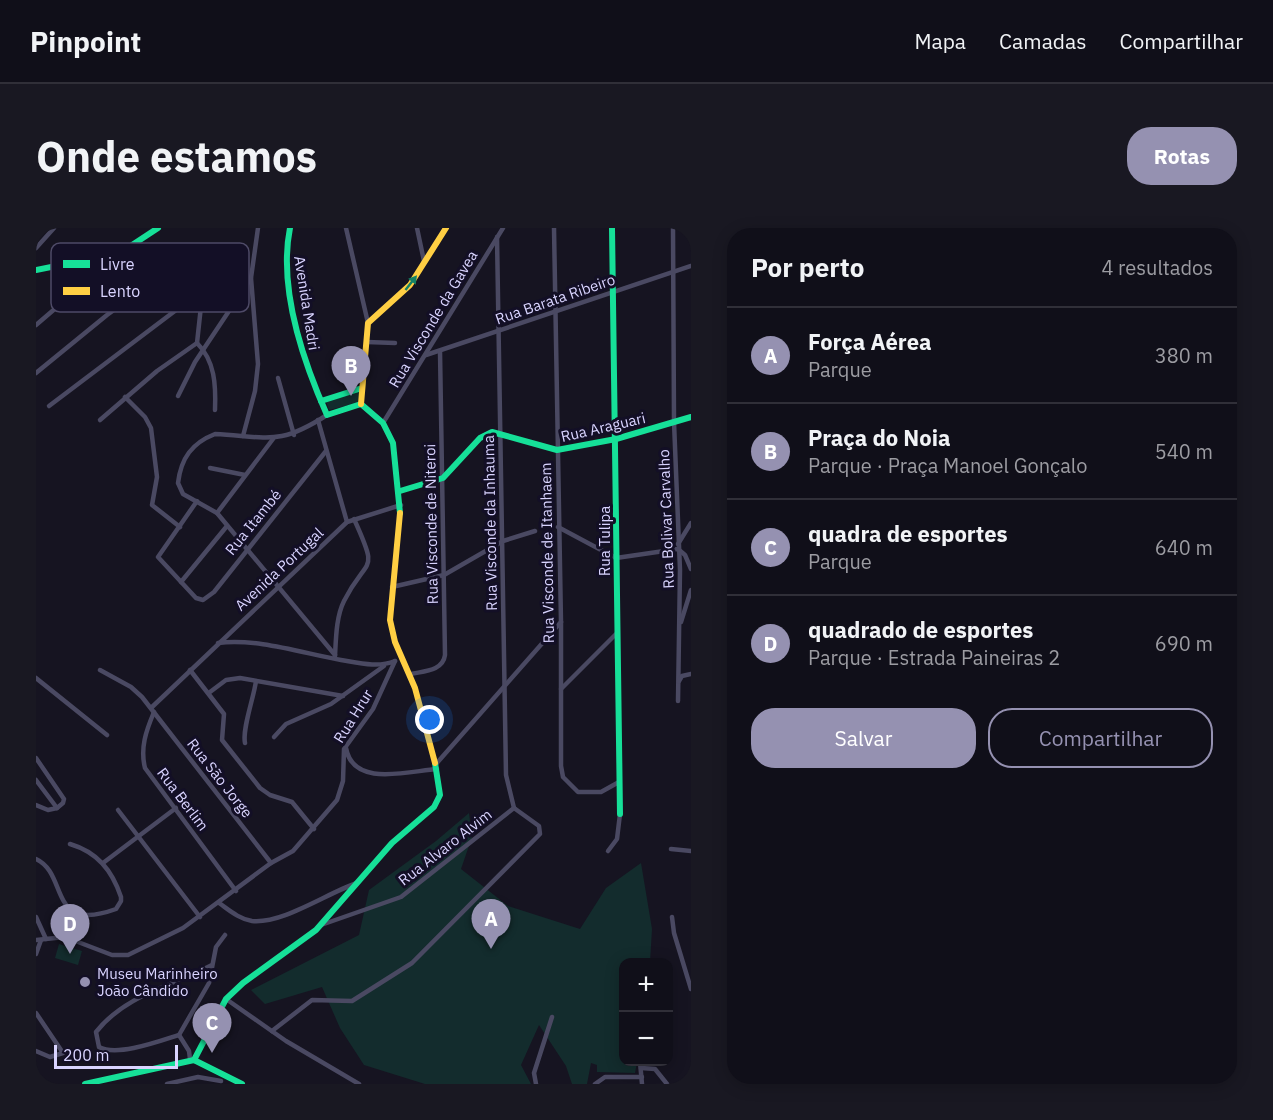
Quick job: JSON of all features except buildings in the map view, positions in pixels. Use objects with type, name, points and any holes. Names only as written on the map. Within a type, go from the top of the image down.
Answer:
[{"type":"main road","points":[[135,243],[158,228]]},
{"type":"main road","name":"Avenida Madri","points":[[290,228],[286,246],[302,348],[306,365],[327,415]]},
{"type":"main road","points":[[361,404],[368,323],[401,295],[425,264],[446,228]]},
{"type":"main road","name":"Rua Tulipa","points":[[612,228],[620,814]]},
{"type":"main road","points":[[36,270],[51,266]]},
{"type":"main road","points":[[321,401],[362,388]]},
{"type":"main road","points":[[86,1084],[192,1059],[226,999],[253,975],[301,943],[321,925],[392,843],[437,803],[441,787],[437,766],[411,674],[392,634],[390,620],[401,505],[393,443],[383,423],[361,404]]},
{"type":"main road","points":[[327,415],[361,404]]},
{"type":"main road","name":"Rua Araguari","points":[[500,432],[536,446],[557,450],[616,439],[691,417]]},
{"type":"main road","points":[[400,491],[443,478],[480,438],[486,434],[500,432]]},
{"type":"main road","points":[[192,1059],[222,1080],[242,1084]]},
{"type":"street","points":[[36,248],[54,228]]},
{"type":"street","points":[[243,436],[255,391],[258,364],[251,278],[258,228]]},
{"type":"street","points":[[346,228],[368,323]]},
{"type":"street","points":[[417,228],[425,264]]},
{"type":"street","name":"Rua Visconde da Gavea","points":[[383,423],[503,228]]},
{"type":"street","name":"Rua Visconde de Itanhaem","points":[[554,228],[562,777],[578,792],[588,794],[601,792],[618,782]]},
{"type":"street","name":"Rua Bolivar Carvalho","points":[[673,228],[674,422],[680,625],[678,701]]},
{"type":"street","name":"Rua Visconde da Inhauma","points":[[497,237],[506,775],[514,808]]},
{"type":"street","name":"Rua Barata Ribeiro","points":[[426,355],[691,266]]},
{"type":"street","points":[[36,325],[52,312]]},
{"type":"street","points":[[36,373],[114,312]]},
{"type":"street","points":[[49,406],[174,312]]},
{"type":"street","points":[[100,420],[125,397],[197,343],[200,312]]},
{"type":"street","points":[[178,396],[195,362],[229,312]]},
{"type":"street","points":[[367,342],[395,343]]},
{"type":"street","points":[[197,343],[204,350],[214,375],[215,410]]},
{"type":"street","name":"Rua Visconde de Niteroi","points":[[411,674],[436,668],[445,660],[440,351]]},
{"type":"street","points":[[278,378],[294,435]]},
{"type":"street","points":[[125,397],[145,417],[151,428],[157,483],[152,505],[180,527]]},
{"type":"street","points":[[327,415],[294,435],[273,439],[215,434],[200,441],[187,453],[178,483],[183,494],[217,513],[334,657]]},
{"type":"street","points":[[318,420],[347,522]]},
{"type":"street","points":[[217,513],[273,439]]},
{"type":"street","name":"Rua Itambé","points":[[181,582],[196,598],[203,600],[209,597],[326,451]]},
{"type":"street","points":[[210,468],[245,475]]},
{"type":"street","points":[[197,501],[158,557],[162,565],[181,582],[227,526]]},
{"type":"street","name":"Avenida Portugal","points":[[153,710],[190,670],[347,522],[401,505]]},
{"type":"street","points":[[334,657],[343,602],[369,563],[368,551],[354,519]]},
{"type":"street","points":[[558,527],[616,558],[678,546],[691,523]]},
{"type":"street","points":[[392,587],[444,574],[503,541],[535,531]]},
{"type":"street","points":[[678,546],[686,555],[691,569]]},
{"type":"street","points":[[680,625],[691,590]]},
{"type":"street","points":[[346,745],[350,760],[358,769],[371,774],[437,766],[561,622]]},
{"type":"street","points":[[561,689],[617,633]]},
{"type":"street","points":[[218,643],[247,643],[384,666]]},
{"type":"street","points":[[274,736],[293,720],[343,696],[384,666],[403,656]]},
{"type":"street","name":"Rua Hrur","points":[[76,940],[112,955],[128,955],[169,936],[200,917],[271,863],[293,851],[314,829],[341,791],[346,745],[374,709],[395,662]]},
{"type":"street","name":"Rua São Jorge","points":[[100,670],[130,687],[153,710],[271,863]]},
{"type":"street","points":[[190,670],[210,692],[225,719],[220,733],[222,740],[260,788],[270,795],[292,802],[314,829]]},
{"type":"street","points":[[679,682],[682,676],[691,674]]},
{"type":"street","points":[[36,678],[107,735]]},
{"type":"street","points":[[210,692],[226,680],[256,681],[343,696]]},
{"type":"street","points":[[244,743],[244,730],[251,711],[256,681]]},
{"type":"street","name":"Rua Berlim","points":[[153,710],[142,757],[145,768],[156,786],[176,808],[236,891]]},
{"type":"street","points":[[36,758],[64,799],[64,802],[57,808],[48,810],[36,805]]},
{"type":"street","points":[[36,780],[57,808]]},
{"type":"street","points":[[103,863],[137,835],[176,808]]},
{"type":"street","points":[[272,1031],[312,1000],[352,1001],[412,963],[540,834],[539,826],[514,808]]},
{"type":"street","name":"Rua Alvaro Alvim","points":[[321,925],[401,897],[514,808]]},
{"type":"street","points":[[118,810],[200,917]]},
{"type":"street","name":"Rua Tulipa","points":[[608,851],[617,839],[620,814]]},
{"type":"street","points":[[36,859],[46,864],[63,901],[82,914],[104,913],[116,909],[121,902],[118,889],[103,863],[95,854],[70,844]]},
{"type":"street","points":[[671,849],[691,851]]},
{"type":"street","points":[[219,903],[246,919],[258,921],[289,913],[339,888],[358,883]]},
{"type":"street","points":[[41,940],[65,937],[76,940],[82,914]]},
{"type":"street","points":[[36,917],[41,940],[36,954]]},
{"type":"street","points":[[672,917],[674,933],[691,989]]},
{"type":"street","points":[[212,965],[144,993],[100,1026],[96,1032],[99,1047],[113,1050],[142,1046],[179,1035],[209,983],[216,947],[225,935]]},
{"type":"street","points":[[226,999],[272,1031],[359,1084]]},
{"type":"street","points":[[36,1013],[63,1053],[50,1057],[36,1051]]},
{"type":"street","points":[[536,1084],[534,1073],[552,1017]]},
{"type":"street","points":[[179,1035],[192,1059]]},
{"type":"street","points":[[642,1084],[641,1068],[655,1070],[667,1084]]},
{"type":"street","points":[[167,1084],[198,1077],[222,1080]]},
{"type":"street","points":[[595,1084],[605,1077],[642,1077]]},
{"type":"green space","points":[[360,391],[358,403],[329,410],[326,401]]},
{"type":"green space","points":[[469,813],[472,837],[461,869],[508,906],[580,929],[606,888],[641,863],[652,929],[650,958],[619,958],[619,1066],[636,1066],[635,1073],[597,1072],[597,1065],[591,1063],[587,1084],[572,1084],[566,1066],[539,1025],[521,1065],[531,1084],[425,1084],[364,1065],[340,1028],[322,987],[265,1004],[251,990],[359,935],[369,890],[436,841]]},
{"type":"green space","points":[[59,944],[82,951],[78,965],[55,958]]},
{"type":"traffic: fast","points":[[135,243],[158,228]]},
{"type":"traffic: fast","points":[[290,228],[287,251],[290,299],[302,348],[318,394],[327,415],[361,404]]},
{"type":"traffic: fast","points":[[612,228],[620,814]]},
{"type":"traffic: fast","points":[[36,270],[51,267]]},
{"type":"traffic: fast","points":[[321,401],[362,388]]},
{"type":"traffic: fast","points":[[361,404],[383,423],[393,443],[400,513]]},
{"type":"traffic: fast","points":[[400,491],[443,478],[480,438],[492,432],[557,450],[616,439],[691,417]]},
{"type":"traffic: fast","points":[[194,1060],[226,999],[243,983],[316,930],[392,843],[434,807],[440,795],[435,763]]},
{"type":"traffic: fast","points":[[194,1060],[242,1084]]},
{"type":"traffic: fast","points":[[85,1084],[194,1060]]},
{"type":"traffic: slow","points":[[361,404],[368,323],[410,285],[446,228]]},
{"type":"traffic: slow","points":[[400,513],[390,620],[395,642],[415,688],[435,763]]},
{"type":"place","name":"Praça do Noia","points":[[351,396]]},
{"type":"place","name":"Força Aérea","points":[[491,949]]},
{"type":"place","name":"quadrado de esportes","points":[[70,954]]},
{"type":"place","name":"Museu Marinheiro João Cândido","points":[[85,982]]},
{"type":"place","name":"quadra de esportes","points":[[212,1053]]}]
